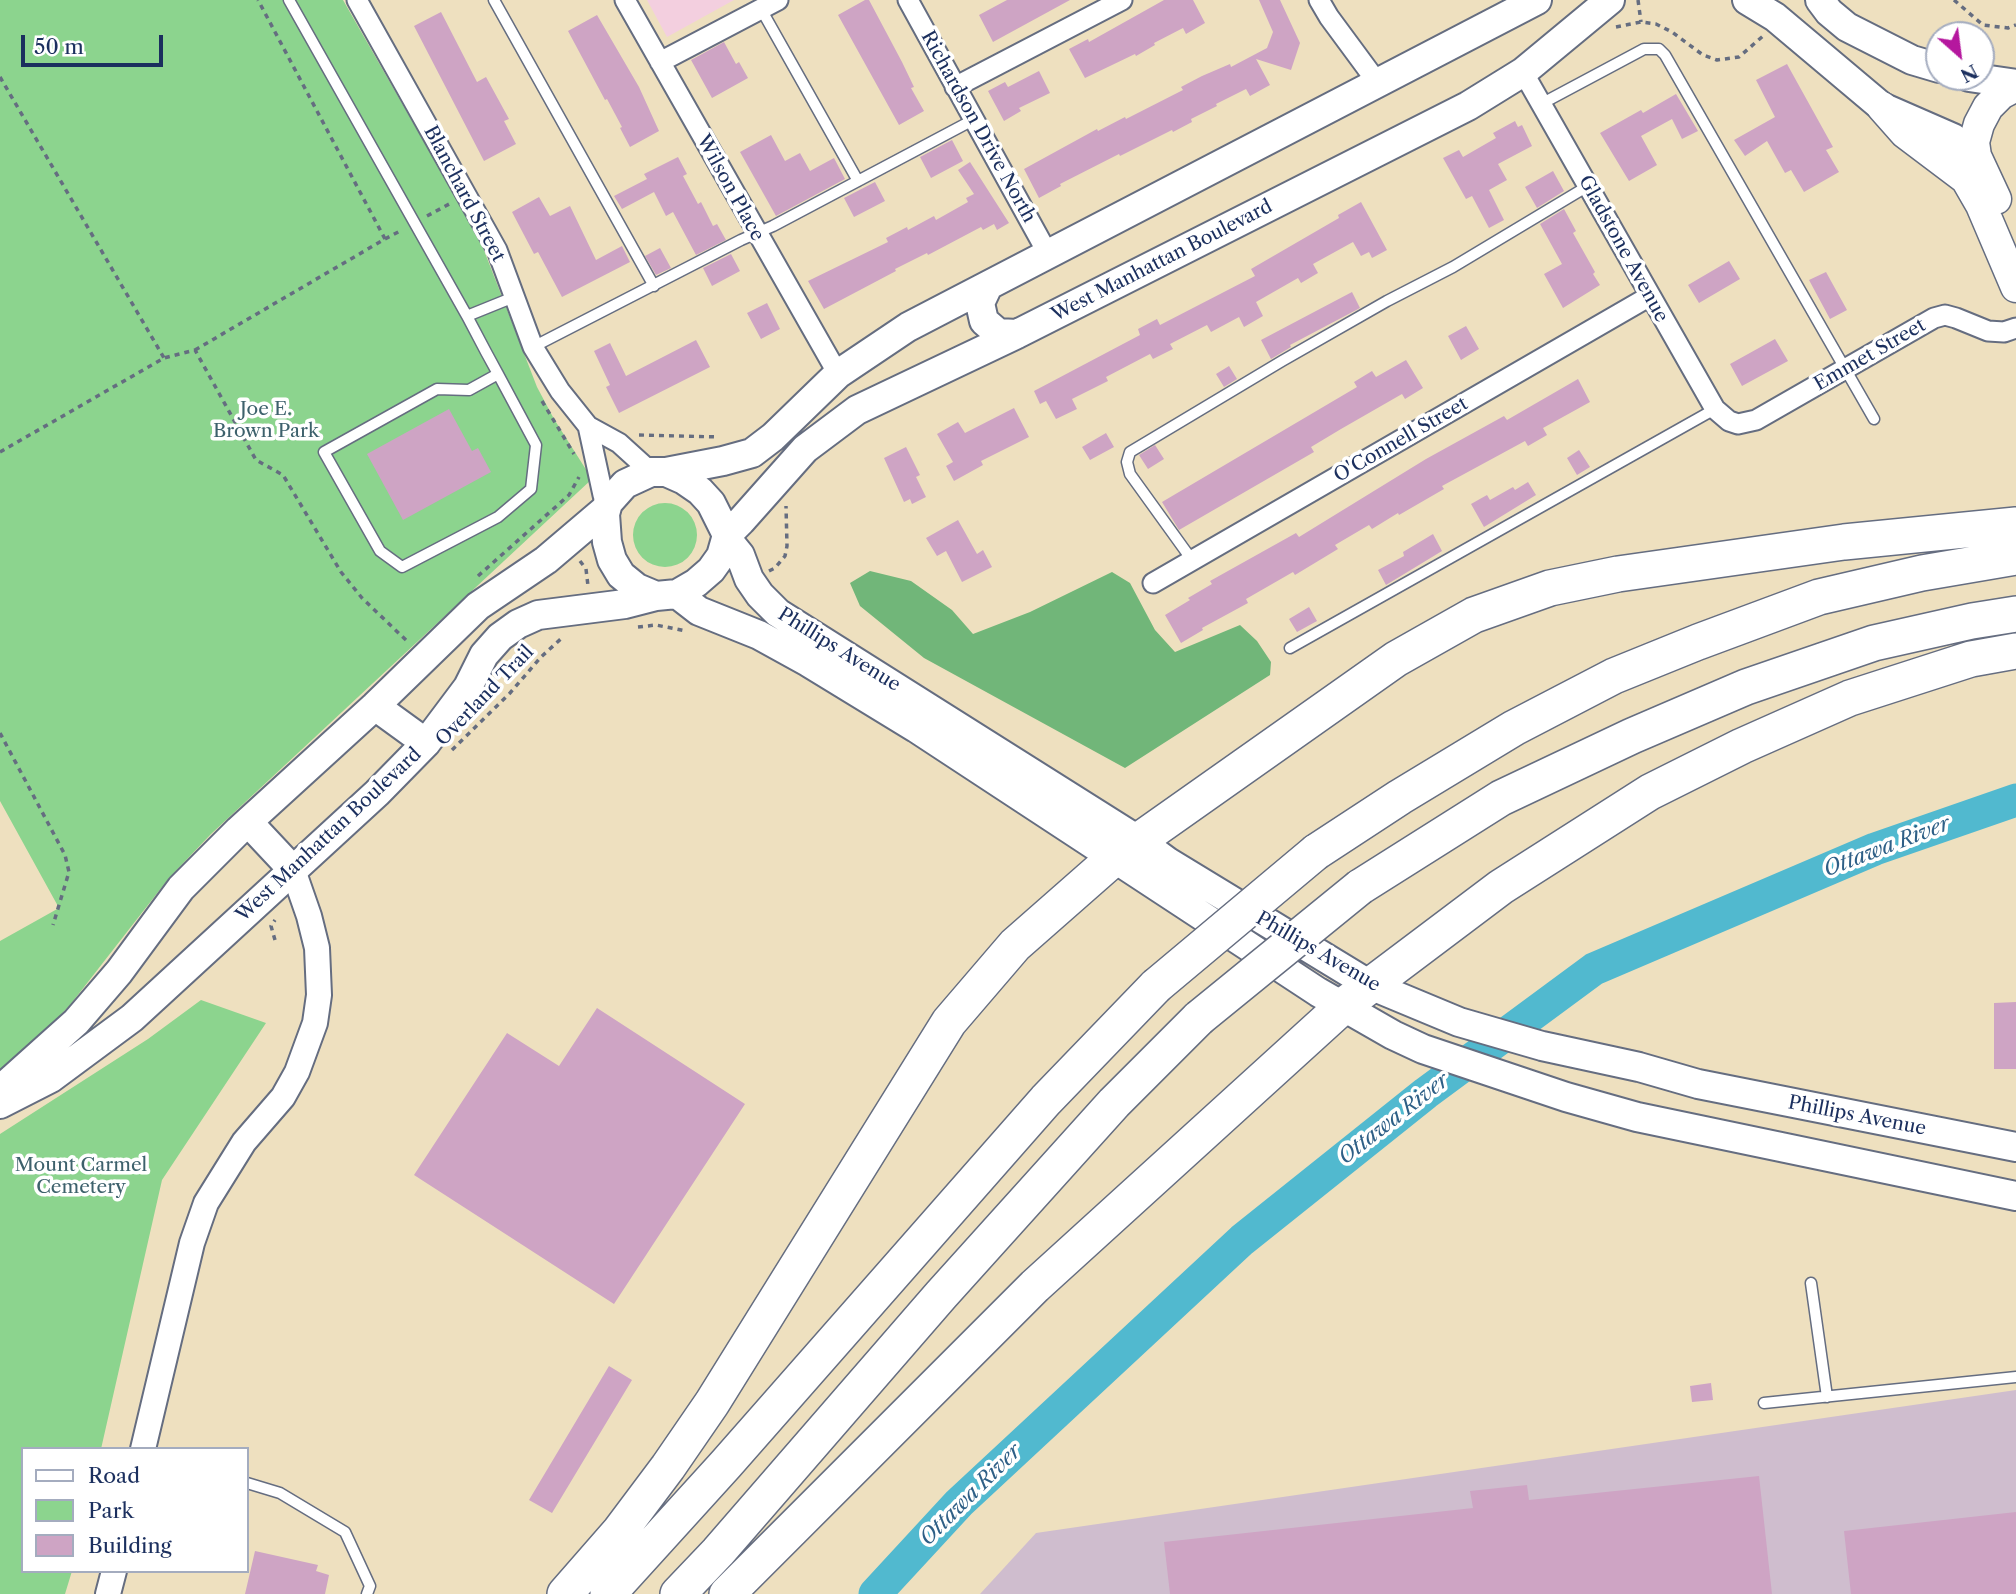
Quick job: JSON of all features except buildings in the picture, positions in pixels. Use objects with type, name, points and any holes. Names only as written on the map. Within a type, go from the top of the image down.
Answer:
[{"type":"highway","points":[[565,1594],[620,1531],[712,1403],[949,1022],[1015,944],[1126,849],[1396,659],[1474,615],[1550,588],[1618,574],[1844,542],[2016,525]]},
{"type":"highway","points":[[608,1594],[1046,1100],[1156,986],[1316,852],[1514,728],[1614,676],[1819,597],[1922,573],[2016,556]]},
{"type":"highway","points":[[678,1594],[1105,1113],[1199,1018],[1360,887],[1501,799],[1632,736],[1746,687],[1861,648],[1972,621],[2016,614]]},
{"type":"highway","points":[[727,1594],[1035,1286],[1343,994],[1501,887],[1650,792],[1742,746],[1850,698],[1971,659],[2016,651]]},
{"type":"main road","points":[[0,1090],[76,1022],[119,972],[181,888],[248,822],[375,706],[484,601],[547,560],[607,506],[625,484],[659,472],[723,461],[751,453],[772,437],[838,374],[908,327],[1537,0]]},
{"type":"main road","name":"West Manhattan Boulevard","points":[[727,537],[805,449],[857,410],[1017,334],[1468,106],[1523,72],[1610,0]]},
{"type":"main road","points":[[1747,0],[1776,17],[1882,107],[1905,133],[1966,179],[1981,205],[2016,287]]},
{"type":"main road","points":[[1820,0],[1829,12],[1847,27],[1925,64]]},
{"type":"main road","points":[[1995,81],[2016,85]]},
{"type":"main road","points":[[1976,156],[1974,142],[1988,107],[2001,94],[2016,85]]},
{"type":"main road","points":[[1882,107],[1953,138],[1976,156],[2006,204],[2016,237]]},
{"type":"main road","points":[[988,286],[980,303],[980,313],[984,321],[998,333],[1017,334]]},
{"type":"main road","points":[[659,472],[684,480],[705,497],[711,503],[727,537],[721,555],[711,570],[696,583],[666,595]]},
{"type":"main road","points":[[607,506],[606,534],[612,560],[621,575],[637,588],[666,595],[759,635],[808,662],[916,728],[1126,849],[1343,994]]},
{"type":"main road","name":"Phillips Avenue","points":[[727,537],[740,555],[749,579],[778,613],[1126,849],[1168,863],[1343,994],[1393,1035],[1423,1049],[1637,1118],[2016,1196]]},
{"type":"main road","name":"West Manhattan Boulevard","points":[[0,1104],[51,1078],[103,1041],[297,881],[377,793],[439,747],[484,655],[500,637],[517,624],[538,615],[625,604],[666,595]]},
{"type":"main road","points":[[375,706],[439,747]]},
{"type":"main road","points":[[248,822],[297,881]]},
{"type":"main road","name":"Phillips Avenue","points":[[1343,994],[1429,1010],[1488,1032],[1698,1084],[2016,1147]]},
{"type":"street","name":"Blanchard Street","points":[[357,0],[497,250],[533,347],[560,391],[588,426]]},
{"type":"street","name":"Wilson Place","points":[[625,0],[755,233],[838,374]]},
{"type":"street","name":"Richardson Drive North","points":[[908,0],[1048,254]]},
{"type":"street","points":[[955,87],[1122,0]]},
{"type":"street","points":[[1320,0],[1329,17],[1377,82]]},
{"type":"street","points":[[660,62],[770,5]]},
{"type":"street","name":"Gladstone Avenue","points":[[1523,72],[1650,296],[1722,415]]},
{"type":"street","name":"O'Connell Street","points":[[1153,583],[1650,296]]},
{"type":"street","name":"Emmet Street","points":[[1722,415],[1738,424],[1756,420],[1934,318],[1945,315],[1988,331],[2016,328]]},
{"type":"street","points":[[588,426],[619,443],[659,472]]},
{"type":"street","points":[[588,426],[607,506]]},
{"type":"street","points":[[143,1447],[192,1243],[206,1203],[244,1142],[283,1097],[297,1072],[315,1023],[319,995],[317,948],[297,881]]},
{"type":"street","points":[[108,1594],[113,1573]]},
{"type":"lane","points":[[289,0],[467,316],[536,444],[531,489],[498,517],[402,567],[380,551],[324,452],[437,389],[469,390],[498,374]]},
{"type":"lane","points":[[494,0],[654,286]]},
{"type":"lane","points":[[770,5],[858,181]]},
{"type":"lane","points":[[1541,104],[1644,49],[1659,49],[1665,55],[1874,419]]},
{"type":"lane","points":[[533,347],[773,226],[973,120]]},
{"type":"lane","points":[[1192,560],[1130,474],[1127,462],[1130,452],[1282,360],[1453,267],[1588,186]]},
{"type":"lane","points":[[467,316],[514,297]]},
{"type":"lane","points":[[1290,648],[1722,415]]},
{"type":"lane","points":[[1811,1283],[1827,1396]]},
{"type":"lane","points":[[1764,1403],[2016,1377]]},
{"type":"lane","points":[[248,1483],[280,1493],[345,1532],[370,1586],[367,1594]]},
{"type":"path","points":[[258,0],[385,239]]},
{"type":"path","points":[[1638,0],[1640,22],[1664,27],[1703,55],[1717,60],[1739,57],[1767,32]]},
{"type":"path","points":[[1954,0],[1983,25],[2008,28],[2016,25]]},
{"type":"path","points":[[0,77],[164,358]]},
{"type":"path","points":[[421,219],[452,202]]},
{"type":"path","points":[[0,452],[164,358],[195,350],[404,229]]},
{"type":"path","points":[[195,350],[256,460],[283,475],[341,572],[362,598],[408,642]]},
{"type":"path","points":[[637,435],[719,437]]},
{"type":"path","points":[[775,568],[785,556],[787,546],[787,500]]},
{"type":"path","points":[[566,544],[586,569],[591,608]]},
{"type":"path","points":[[631,627],[656,625],[694,632]]},
{"type":"path","name":"Overland Trail","points":[[439,747],[510,693],[541,657],[564,636],[574,634]]},
{"type":"path","points":[[0,733],[65,855],[69,872],[53,925]]},
{"type":"path","points":[[275,940],[271,926],[297,881]]},
{"type":"shaded area","points":[[647,0],[734,0],[667,37]]},
{"type":"shaded area","points":[[2016,1390],[2016,1594],[980,1594],[1036,1533]]},
{"type":"green space","name":"Joe E. Brown Park","points":[[0,0],[343,0],[480,240],[537,387],[592,479],[211,834],[169,878],[70,1005],[34,1043],[0,1070],[0,941],[59,908],[0,801]]},
{"type":"green space","points":[[659,503],[671,503],[688,512],[695,523],[695,547],[688,558],[671,567],[659,567],[647,562],[638,553],[633,541],[633,529],[638,517],[647,508]]},
{"type":"green space","points":[[870,571],[911,581],[952,610],[973,634],[1030,612],[1112,572],[1130,583],[1155,630],[1175,652],[1240,625],[1257,641],[1271,662],[1270,675],[1125,768],[924,658],[860,606],[850,583]]},
{"type":"green space","name":"Mount Carmel Cemetery","points":[[201,1000],[266,1023],[162,1180],[101,1447],[21,1447],[21,1573],[71,1573],[65,1594],[0,1594],[0,1134],[148,1039]]},
{"type":"waterway","name":"Ottawa River","points":[[875,1594],[959,1503],[1242,1240],[1426,1093],[1594,969],[1875,849],[2016,800]]}]
